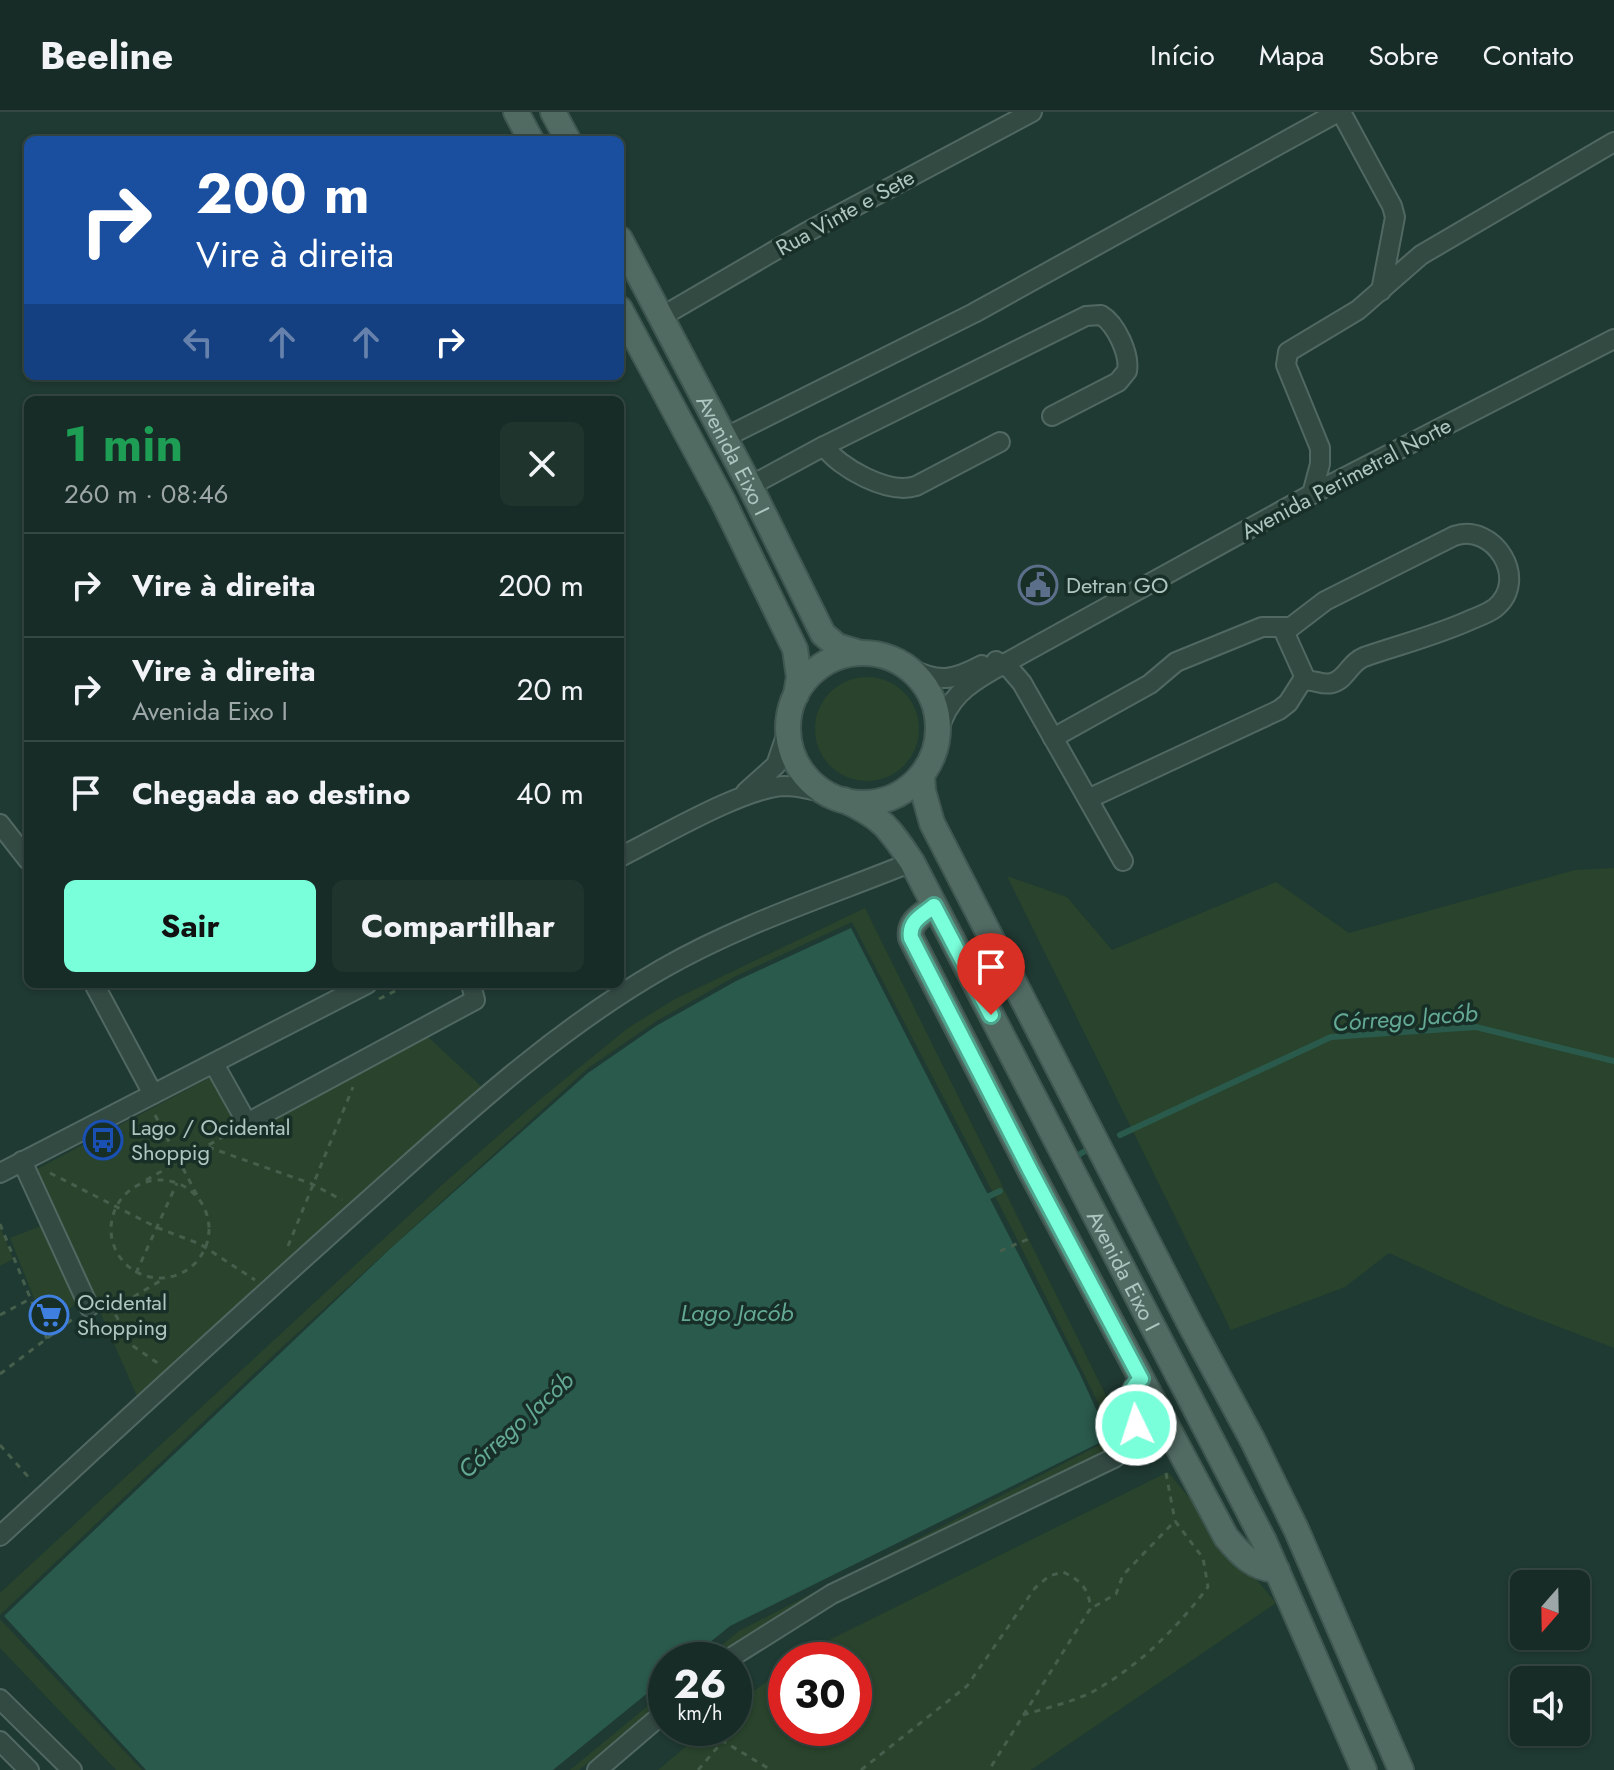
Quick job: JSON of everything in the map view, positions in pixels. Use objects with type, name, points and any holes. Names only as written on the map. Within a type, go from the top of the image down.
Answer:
[{"type":"main road","points":[[516,112],[529,136]]},
{"type":"main road","points":[[553,112],[566,136]]},
{"type":"main road","name":"Avenida Eixo I","points":[[624,247],[750,486],[823,634],[837,646],[860,653]]},
{"type":"main road","name":"Avenida Eixo I","points":[[624,316],[723,501],[795,649],[799,677],[796,695]]},
{"type":"main road","points":[[860,653],[885,656],[907,667],[925,685],[936,706],[939,730],[934,754],[922,775],[910,787],[880,802],[836,797],[812,784],[791,754],[789,727],[796,695],[809,676],[825,663],[860,653]]},
{"type":"main road","name":"Avenida Eixo I","points":[[922,775],[932,823],[1252,1439],[1296,1529],[1401,1770]]},
{"type":"main road","name":"Avenida Eixo I","points":[[836,797],[878,817],[891,830],[912,862],[1257,1528],[1364,1770]]},
{"type":"main road","points":[[934,906],[915,920],[910,927],[911,938],[1030,1170],[1226,1537],[1247,1560],[1267,1570],[1277,1570]]},
{"type":"street","name":"Rua Vinte e Sete","points":[[661,317],[805,233],[1032,112]]},
{"type":"street","points":[[724,438],[974,313],[1340,112],[1395,217],[1381,291]]},
{"type":"street","points":[[1312,494],[1320,464],[1320,448],[1286,365],[1286,356],[1292,348],[1349,316],[1421,255],[1614,142]]},
{"type":"street","points":[[750,486],[1086,316],[1101,315],[1112,325],[1127,357],[1127,371],[1118,382],[1052,416]]},
{"type":"street","name":"Avenida Perimetral Norte","points":[[907,667],[939,679],[954,678],[999,662],[1080,623],[1312,494],[1614,339]]},
{"type":"street","points":[[824,446],[831,457],[848,470],[905,489],[1000,442]]},
{"type":"street","points":[[1053,738],[1150,684],[1176,662],[1262,627],[1283,629],[1298,623],[1325,601],[1461,533],[1478,534],[1489,540],[1507,563],[1510,573],[1507,593],[1490,611],[1440,633],[1358,660],[1342,679],[1329,684],[1306,680],[1298,685],[1288,703],[1279,710],[1088,799]]},
{"type":"street","points":[[1283,629],[1306,680]]},
{"type":"street","points":[[999,662],[1022,683],[1123,861]]},
{"type":"street","name":"Avenida Perimetral Norte","points":[[939,730],[944,713],[959,692],[999,662]]},
{"type":"street","points":[[734,801],[776,765],[789,727]]},
{"type":"street","points":[[624,855],[734,801],[783,786],[836,797]]},
{"type":"street","points":[[0,824],[24,855]]},
{"type":"street","points":[[0,1536],[271,1286],[502,1081],[547,1045],[610,1000],[716,941],[912,862]]},
{"type":"street","points":[[96,988],[149,1096]]},
{"type":"street","points":[[0,1173],[359,988]]},
{"type":"street","points":[[214,1064],[247,1123],[475,1000],[472,988]]},
{"type":"street","points":[[22,1161],[46,1211],[83,1312]]},
{"type":"street","points":[[752,1644],[832,1594],[1124,1452],[1135,1431],[1130,1392],[1141,1379]]},
{"type":"street","points":[[0,1699],[72,1770]]},
{"type":"street","points":[[597,1770],[648,1726]]},
{"type":"street","points":[[0,1741],[29,1770]]},
{"type":"path","points":[[45,1171],[158,1228],[200,1244],[271,1286],[364,1062]]},
{"type":"path","points":[[113,1309],[165,1278],[189,1269],[206,1249],[209,1239],[209,1218],[149,1096]]},
{"type":"path","points":[[165,1278],[150,1278],[126,1265],[112,1243],[110,1230],[116,1206],[134,1186],[247,1123]]},
{"type":"path","points":[[208,1147],[312,1184],[359,1208]]},
{"type":"path","points":[[134,1186],[162,1180],[189,1189],[199,1199]]},
{"type":"path","points":[[136,1273],[177,1183]]},
{"type":"path","points":[[0,1224],[47,1339]]},
{"type":"path","points":[[1000,1251],[1033,1237]]},
{"type":"path","points":[[99,1282],[135,1349],[176,1374]]},
{"type":"path","points":[[0,1315],[30,1299]]},
{"type":"path","points":[[0,1374],[83,1312]]},
{"type":"path","points":[[1,1447],[33,1482]]},
{"type":"path","points":[[1021,1716],[1092,1692],[1146,1656],[1186,1616],[1208,1587],[1203,1558],[1175,1521],[1173,1497],[1162,1465]]},
{"type":"path","points":[[989,1770],[1090,1609],[1116,1594],[1123,1575],[1175,1521]]},
{"type":"path","points":[[861,1770],[967,1686],[1035,1588],[1049,1576],[1063,1572],[1079,1580],[1090,1598],[1090,1609]]},
{"type":"path","points":[[698,1770],[723,1741],[771,1770]]},
{"type":"shaded area","points":[[867,677],[887,681],[904,692],[915,709],[919,729],[915,749],[904,766],[887,777],[867,781],[847,777],[830,766],[819,749],[815,729],[819,709],[830,692],[847,681]]},
{"type":"shaded area","points":[[1614,868],[1614,1348],[1507,1307],[1389,1253],[1345,1287],[1231,1330],[1007,876],[1067,897],[1112,950],[1276,882],[1349,933],[1575,870]]},
{"type":"shaded area","points":[[865,908],[1124,1432],[1122,1445],[752,1642],[726,1642],[739,1631],[1115,1437],[1013,1231],[852,922],[736,976],[655,1022],[587,1069],[280,1349],[0,1615],[0,1593],[443,1184],[628,1028],[675,999]]},
{"type":"shaded area","points":[[413,1023],[482,1087],[140,1403],[37,1169],[215,1075],[245,1114]]},
{"type":"shaded area","points":[[48,1223],[79,1301],[46,1328],[10,1238]]},
{"type":"shaded area","points":[[0,1226],[13,1259],[0,1266]]},
{"type":"shaded area","points":[[1168,1472],[1276,1603],[1031,1770],[658,1770],[687,1746],[752,1746],[752,1692],[768,1680],[768,1746],[872,1746],[872,1642],[825,1642]]},
{"type":"shaded area","points":[[0,1619],[142,1770],[116,1770],[0,1648]]},
{"type":"shaded area","points":[[648,1706],[648,1716],[579,1770],[570,1770]]},
{"type":"water","name":"Lago Jacób","points":[[851,928],[1080,1374],[1109,1438],[730,1626],[710,1642],[648,1642],[648,1693],[553,1770],[146,1770],[4,1616],[392,1247],[588,1073],[656,1026],[736,981]]},
{"type":"waterway","name":"Córrego Jacób","points":[[1120,1135],[1331,1037],[1476,1027],[1614,1061]]},
{"type":"waterway","points":[[1080,1154],[1085,1151]]},
{"type":"waterway","name":"Córrego Jacób","points":[[983,1199],[1000,1191]]},
{"type":"place","name":"Detran GO","points":[[1038,585]]},
{"type":"place","name":"Lago / Ocidental Shoppig","points":[[103,1140]]},
{"type":"place","name":"Ocidental Shopping","points":[[49,1315]]},
{"type":"route","points":[[991,1015],[934,906],[915,920],[910,927],[911,938],[1141,1379],[1132,1388],[1129,1398],[1136,1425]]}]
